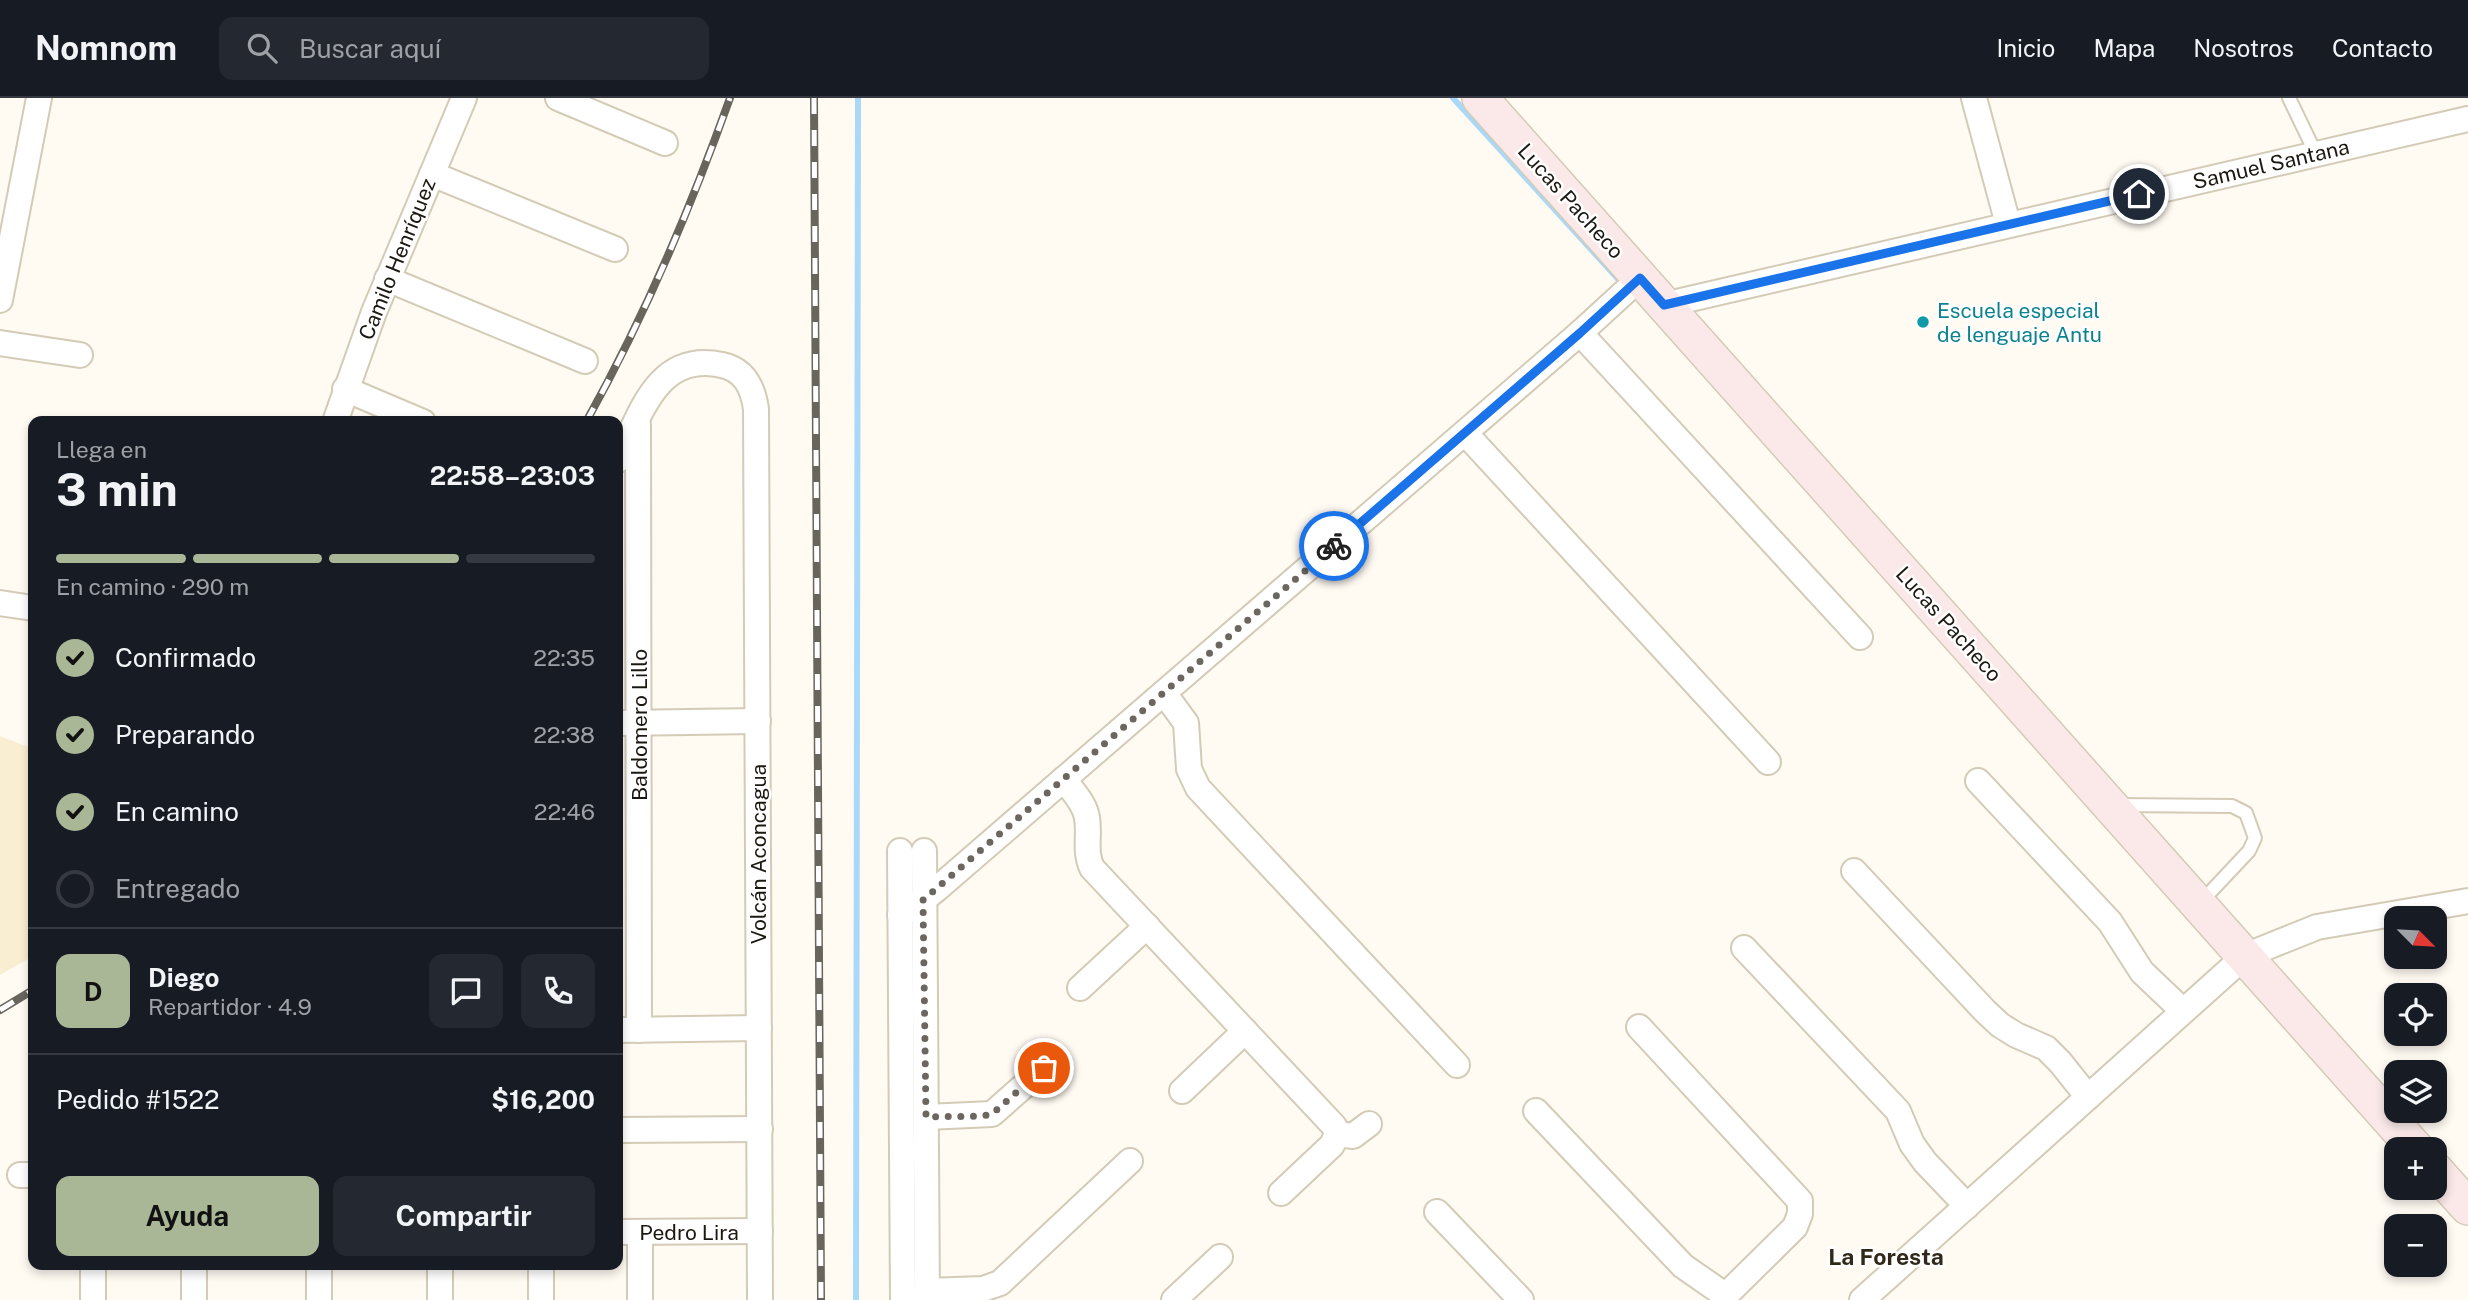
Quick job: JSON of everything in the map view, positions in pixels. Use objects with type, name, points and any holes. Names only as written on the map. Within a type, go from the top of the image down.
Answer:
[{"type":"main road","name":"Lucas Pacheco","points":[[1480,98],[2405,1137]]},
{"type":"main road","points":[[2447,1184],[2468,1207]]},
{"type":"street","points":[[0,299],[39,98]]},
{"type":"street","name":"Camilo Henríquez","points":[[337,416],[387,279],[464,98]]},
{"type":"street","points":[[558,98],[665,143]]},
{"type":"street","points":[[1974,98],[2008,224]]},
{"type":"street","name":"Samuel Santana","points":[[1664,305],[2468,119]]},
{"type":"street","points":[[432,174],[615,249]]},
{"type":"street","points":[[900,915],[923,900],[1164,693],[1640,278]]},
{"type":"street","points":[[387,279],[586,361]]},
{"type":"street","points":[[1580,333],[1860,637]]},
{"type":"street","points":[[0,343],[80,355]]},
{"type":"street","name":"Volcán Aconcagua","points":[[638,421],[659,382],[679,367],[721,365],[738,373],[753,390],[756,409],[760,1300]]},
{"type":"street","points":[[345,389],[409,416]]},
{"type":"street","points":[[623,450],[638,421]]},
{"type":"street","name":"Baldomero Lillo","points":[[628,1030],[628,723],[638,421]]},
{"type":"street","points":[[1465,433],[1768,762]]},
{"type":"street","points":[[0,603],[28,607]]},
{"type":"street","points":[[1164,693],[1186,723],[1189,769],[1198,788],[1457,1065]]},
{"type":"street","points":[[628,723],[758,721]]},
{"type":"street","points":[[1064,779],[1085,810],[1088,823],[1087,854],[1092,868],[1334,1126],[1337,1134],[1332,1145],[1281,1193]]},
{"type":"street","points":[[1979,781],[2110,922],[2143,972],[2183,1011]]},
{"type":"street","points":[[902,1300],[900,915],[912,851],[923,900],[927,1295],[983,1289],[1000,1283],[1130,1161]]},
{"type":"street","points":[[1854,871],[1985,1011],[2008,1030],[2046,1048],[2088,1097]]},
{"type":"street","points":[[1862,1300],[2245,956],[2317,927],[2468,901]]},
{"type":"street","points":[[1080,988],[1147,926]]},
{"type":"street","points":[[1744,948],[1898,1111],[1912,1144],[1925,1162],[1967,1206]]},
{"type":"street","points":[[1536,1111],[1683,1266],[1719,1291],[1725,1299],[1795,1227],[1800,1214],[1800,1201],[1639,1027]]},
{"type":"street","points":[[628,1030],[759,1028]]},
{"type":"street","points":[[1182,1091],[1245,1031]]},
{"type":"street","points":[[926,1117],[992,1114],[1044,1068]]},
{"type":"street","points":[[1337,1134],[1353,1136],[1369,1124]]},
{"type":"street","points":[[623,1130],[760,1129]]},
{"type":"street","points":[[1437,1212],[1521,1300]]},
{"type":"street","name":"Pedro Lira","points":[[629,1232],[760,1231]]},
{"type":"street","points":[[629,1232],[640,1300]]},
{"type":"street","points":[[1174,1300],[1220,1257]]},
{"type":"street","points":[[93,1270],[93,1300]]},
{"type":"street","points":[[194,1270],[194,1300]]},
{"type":"street","points":[[318,1270],[319,1300]]},
{"type":"street","points":[[440,1270],[440,1300]]},
{"type":"street","points":[[541,1270],[541,1300]]},
{"type":"lane","points":[[2289,98],[2316,154]]},
{"type":"lane","points":[[2110,805],[2232,806],[2246,813],[2255,838],[2249,851],[2199,905]]},
{"type":"shaded area","points":[[0,736],[28,747],[28,959],[0,975]]},
{"type":"waterway","points":[[856,1300],[858,98]]},
{"type":"waterway","points":[[1453,98],[1618,279]]},
{"type":"railway","points":[[589,416],[665,263],[730,98]]},
{"type":"railway","points":[[814,98],[821,1300]]},
{"type":"railway","points":[[0,1010],[28,993]]},
{"type":"way so far","points":[[1044,1068],[992,1114],[926,1117],[923,900],[1334,546]]},
{"type":"place","name":"Escuela especial de lenguaje Antu","points":[[1923,322]]},
{"type":"district","name":"La Foresta","points":[[1886,1256]]},
{"type":"route","points":[[1334,546],[1640,278],[1664,305],[2139,194]]}]
